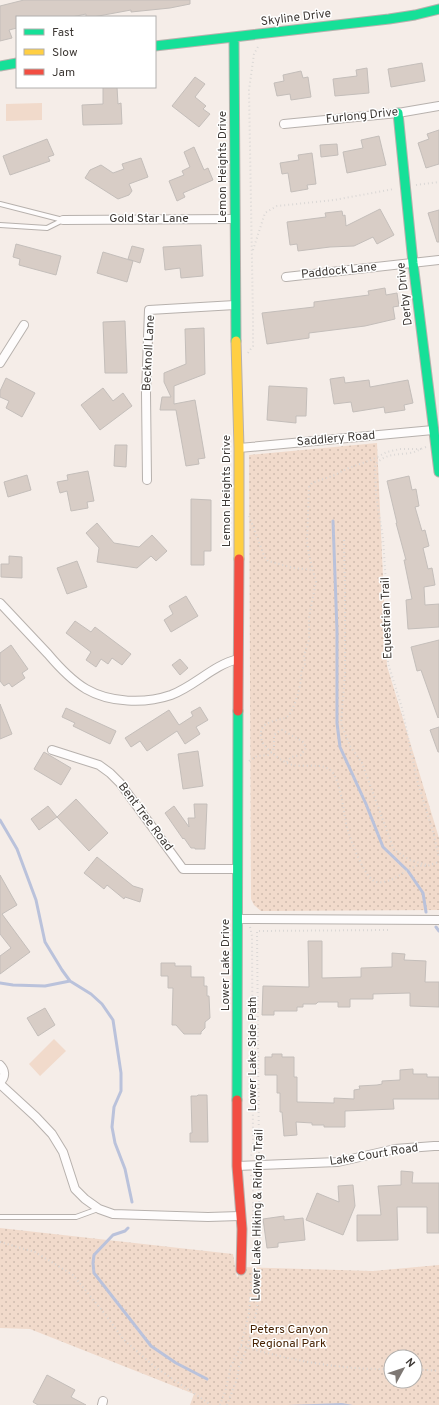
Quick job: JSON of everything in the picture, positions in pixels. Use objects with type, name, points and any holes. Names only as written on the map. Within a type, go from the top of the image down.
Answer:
[{"type":"street","name":"Skyline Drive","points":[[156,46],[389,19],[439,9]]},
{"type":"street","name":"Lemon Heights Drive","points":[[234,38],[235,305],[239,448],[238,659]]},
{"type":"street","points":[[0,66],[16,63]]},
{"type":"street","name":"Furlong Drive","points":[[284,124],[398,113],[439,106]]},
{"type":"street","name":"Derby Drive","points":[[398,113],[413,263],[439,472]]},
{"type":"street","name":"Gold Star Lane","points":[[63,220],[235,219]]},
{"type":"street","name":"Paddock Lane","points":[[286,277],[439,260]]},
{"type":"street","name":"Becknoll Lane","points":[[147,480],[146,393],[149,310],[235,305]]},
{"type":"street","points":[[0,363],[24,325]]},
{"type":"street","name":"Saddlery Road","points":[[239,448],[433,430]]},
{"type":"street","points":[[0,603],[64,672],[86,689],[110,698],[126,700],[156,699],[172,694],[198,681],[223,664],[238,659]]},
{"type":"street","name":"Lower Lake Drive","points":[[238,659],[237,1166],[242,1229],[241,1270]]},
{"type":"street","name":"Bent Tree Road","points":[[52,750],[99,765],[110,773],[120,783],[183,869],[238,869]]},
{"type":"street","points":[[238,919],[439,920]]},
{"type":"street","points":[[0,1065],[4,1072],[4,1076],[0,1083],[52,1134],[63,1152],[75,1189],[85,1199],[99,1209],[112,1214],[208,1217],[240,1216]]},
{"type":"street","name":"Lake Court Road","points":[[237,1166],[338,1162],[395,1148],[439,1146]]},
{"type":"lane","points":[[0,204],[63,220]]},
{"type":"lane","points":[[0,225],[47,228],[63,220]]},
{"type":"lane","points":[[0,1217],[76,1217],[99,1209]]},
{"type":"path","points":[[237,370],[253,346],[249,90],[254,54],[266,33]]},
{"type":"path","points":[[252,252],[265,213],[277,206],[334,200],[439,182]]},
{"type":"path","name":"Equestrian Trail","points":[[435,444],[410,453],[390,455],[380,460],[376,465],[376,495],[383,538],[388,664],[402,708],[417,780],[434,835],[439,858]]},
{"type":"path","points":[[421,449],[400,449],[387,452],[372,460],[312,483],[309,487],[307,541],[316,582],[309,617],[309,640],[304,655],[306,665],[300,672],[300,685],[289,716],[271,721],[265,726],[261,738],[263,744],[286,762],[303,766],[322,766],[333,773],[338,784],[348,830],[361,864],[367,875],[373,881],[378,882],[389,880],[399,876],[416,865],[428,865],[439,862]]},
{"type":"path","points":[[239,503],[251,518],[268,561],[294,568],[313,570]]},
{"type":"path","points":[[344,540],[345,675],[341,723],[350,746],[362,763],[394,850],[410,860],[428,865]]},
{"type":"path","points":[[249,768],[249,760],[257,756],[268,755],[272,752],[274,748],[273,738],[278,731],[285,731],[302,741],[306,748],[303,753],[298,756],[291,757],[286,762]]},
{"type":"path","name":"Lower Lake Side Path","points":[[249,919],[252,944],[253,1147],[255,1165],[251,1179],[253,1181],[253,1227]]},
{"type":"path","name":"Lower Lake Hiking & Riding Trail","points":[[227,1405],[237,1379],[239,1367],[247,1348],[257,1310],[260,1262],[255,1165],[257,931],[396,930]]},
{"type":"path","points":[[0,1242],[35,1252],[73,1275],[106,1314],[124,1340],[155,1367],[210,1405]]},
{"type":"path","points":[[220,1405],[226,1389],[231,1366],[241,1346],[249,1313],[252,1265]]},
{"type":"path","points":[[241,1346],[313,1364],[365,1370],[383,1369]]},
{"type":"path","points":[[423,1370],[439,1371]]},
{"type":"green space","points":[[42,103],[42,120],[6,121],[6,104]]},
{"type":"green space","points":[[377,443],[387,666],[439,838],[439,910],[261,911],[254,905],[251,899],[249,455]]},
{"type":"green space","points":[[54,1039],[66,1051],[40,1076],[29,1064]]},
{"type":"green space","name":"Peters Canyon Regional Park","points":[[0,1228],[233,1254],[237,1278],[241,1267],[373,1271],[439,1265],[439,1405],[190,1405],[194,1394],[30,1329],[0,1328]]},
{"type":"water","points":[[342,1403],[353,1405],[287,1405]]},
{"type":"building","points":[[24,0],[190,0],[190,4],[170,8],[131,12],[131,10],[98,16],[86,16],[86,14],[77,16],[16,16],[16,28],[9,30],[12,38],[0,41],[0,6]]},
{"type":"building","points":[[422,63],[425,81],[391,87],[388,69]]},
{"type":"building","points":[[367,68],[369,93],[335,96],[333,79],[357,76],[356,70]]},
{"type":"building","points":[[301,71],[303,78],[308,77],[311,97],[291,100],[290,94],[277,96],[274,83],[284,81],[283,75]]},
{"type":"building","points":[[195,77],[205,84],[195,97],[206,106],[203,109],[210,114],[199,127],[172,106]]},
{"type":"building","points":[[103,88],[117,88],[118,104],[121,103],[122,124],[83,125],[82,105],[103,104]]},
{"type":"building","points":[[439,130],[439,164],[426,168],[418,143],[429,139],[427,134]]},
{"type":"building","points":[[379,136],[386,165],[347,173],[343,152],[363,148],[361,140]]},
{"type":"building","points":[[47,139],[54,155],[48,157],[50,161],[10,175],[3,156]]},
{"type":"building","points":[[337,144],[338,155],[321,157],[320,145]]},
{"type":"building","points":[[194,147],[204,170],[208,168],[213,180],[183,193],[185,197],[177,201],[169,181],[184,175],[182,171],[190,167],[184,152]]},
{"type":"building","points":[[312,153],[316,184],[307,185],[308,189],[291,192],[288,173],[282,174],[280,163],[299,160],[298,155]]},
{"type":"building","points":[[141,158],[148,177],[129,184],[132,191],[129,195],[118,199],[85,178],[90,170],[101,165],[113,173],[124,169],[122,164]]},
{"type":"building","points":[[380,209],[394,235],[377,244],[373,237],[354,246],[298,251],[297,244],[290,245],[287,222],[326,217],[325,213],[342,211],[343,216],[345,215],[346,226]]},
{"type":"building","points":[[439,210],[439,242],[437,242],[428,213]]},
{"type":"building","points":[[16,244],[61,256],[56,275],[19,265],[20,259],[13,257]]},
{"type":"building","points":[[201,245],[203,276],[181,278],[180,268],[165,270],[163,247]]},
{"type":"building","points":[[132,246],[144,249],[140,263],[128,259]]},
{"type":"building","points":[[103,252],[133,261],[127,282],[97,273]]},
{"type":"building","points":[[385,288],[386,295],[397,293],[399,306],[393,307],[395,319],[365,326],[309,333],[309,338],[267,344],[262,313],[314,307],[314,302],[369,295],[368,291]]},
{"type":"building","points":[[125,321],[127,373],[105,373],[103,322]]},
{"type":"building","points":[[204,328],[205,374],[174,386],[174,404],[195,400],[205,458],[198,459],[199,464],[186,466],[176,410],[160,410],[162,397],[171,397],[164,382],[164,373],[186,364],[185,329]]},
{"type":"building","points":[[344,377],[345,383],[369,380],[370,387],[408,380],[413,403],[404,405],[405,410],[385,413],[384,407],[353,412],[351,402],[334,404],[330,379]]},
{"type":"building","points":[[6,378],[35,393],[22,417],[6,408],[9,401],[0,397],[0,391]]},
{"type":"building","points":[[269,386],[307,388],[306,416],[296,416],[296,423],[267,420]]},
{"type":"building","points":[[103,388],[113,401],[123,393],[132,406],[100,430],[81,405]]},
{"type":"building","points":[[115,445],[127,445],[126,467],[114,466]]},
{"type":"building","points":[[88,471],[94,501],[87,502],[88,508],[71,511],[67,491],[60,493],[57,482],[68,480],[67,475]]},
{"type":"building","points":[[27,475],[31,490],[8,497],[4,482]]},
{"type":"building","points":[[409,476],[412,490],[416,489],[419,506],[415,507],[422,531],[425,530],[429,546],[423,548],[428,569],[432,568],[435,585],[424,587],[425,605],[439,604],[439,627],[408,629],[406,600],[412,599],[404,560],[406,560],[387,481]]},
{"type":"building","points":[[191,499],[211,500],[211,551],[204,551],[204,565],[191,565]]},
{"type":"building","points":[[97,523],[114,543],[139,547],[152,535],[167,551],[156,561],[151,556],[137,568],[97,562],[99,548],[86,533]]},
{"type":"building","points":[[9,556],[22,557],[22,578],[1,577],[1,564],[9,564]]},
{"type":"building","points":[[77,561],[87,587],[67,594],[57,568]]},
{"type":"building","points":[[186,596],[198,616],[171,632],[164,620],[173,614],[169,606]]},
{"type":"building","points":[[75,621],[91,632],[95,627],[131,654],[122,665],[112,658],[108,664],[101,659],[96,667],[86,660],[91,652],[66,633]]},
{"type":"building","points":[[439,640],[438,718],[421,670],[417,671],[411,647]]},
{"type":"building","points":[[11,645],[28,669],[22,673],[25,678],[12,687],[9,683],[4,686],[0,681],[0,653]]},
{"type":"building","points":[[180,659],[188,668],[180,675],[172,665]]},
{"type":"building","points":[[0,704],[12,734],[0,739]]},
{"type":"building","points":[[200,707],[208,720],[196,727],[200,734],[185,744],[177,731],[147,751],[140,741],[131,747],[125,738],[169,710],[179,725],[193,716],[191,712]]},
{"type":"building","points":[[66,708],[116,731],[110,744],[73,726],[75,723],[62,717]]},
{"type":"building","points":[[439,727],[439,752],[438,752],[430,730]]},
{"type":"building","points":[[198,751],[203,786],[183,789],[178,754]]},
{"type":"building","points":[[44,752],[71,768],[61,785],[34,769]]},
{"type":"building","points":[[76,799],[108,833],[89,851],[57,817]]},
{"type":"building","points":[[194,804],[207,804],[205,849],[191,848],[165,813],[174,806],[189,827],[188,818],[195,818]]},
{"type":"building","points":[[48,806],[57,817],[39,830],[31,819]]},
{"type":"building","points":[[97,857],[133,886],[143,889],[140,902],[125,897],[124,899],[107,885],[104,889],[84,873]]},
{"type":"building","points":[[0,875],[17,905],[2,914],[30,952],[0,974],[0,956],[11,948],[0,934]]},
{"type":"building","points":[[308,941],[322,941],[322,978],[361,977],[361,968],[392,967],[392,953],[405,954],[404,960],[426,961],[425,982],[439,982],[439,1007],[410,1006],[410,993],[373,994],[373,999],[350,999],[350,1007],[338,1007],[338,1002],[318,1002],[316,1004],[303,1004],[303,1007],[297,1007],[297,1011],[274,1011],[274,1015],[262,1015],[263,986],[309,987]]},
{"type":"building","points":[[161,963],[175,963],[175,966],[191,966],[191,977],[204,977],[204,986],[207,986],[207,996],[209,996],[210,1018],[205,1022],[205,1028],[201,1034],[184,1034],[176,1025],[172,1025],[173,988],[168,988],[168,976],[161,976]]},
{"type":"building","points":[[45,1008],[55,1025],[38,1036],[27,1018]]},
{"type":"building","points":[[272,1054],[282,1054],[282,1057],[294,1057],[294,1077],[297,1077],[297,1102],[334,1103],[334,1098],[354,1099],[354,1090],[360,1089],[359,1086],[382,1084],[382,1081],[400,1080],[400,1070],[413,1069],[413,1074],[427,1074],[427,1077],[439,1077],[439,1099],[393,1099],[394,1109],[345,1111],[345,1127],[324,1127],[324,1125],[312,1125],[312,1123],[296,1122],[297,1135],[284,1136],[282,1112],[280,1112],[280,1093],[277,1093],[277,1075],[265,1075],[265,1057],[272,1057]]},
{"type":"building","points":[[207,1095],[208,1142],[190,1142],[190,1133],[192,1133],[191,1096]]},
{"type":"building","points":[[401,1171],[413,1172],[412,1183],[439,1183],[439,1233],[427,1233],[427,1207],[397,1207],[398,1240],[357,1241],[357,1215],[381,1215],[378,1186],[401,1185]]},
{"type":"building","points":[[353,1185],[355,1206],[343,1235],[306,1220],[317,1193],[339,1202],[338,1186]]},
{"type":"building","points":[[284,1216],[284,1220],[303,1218],[305,1240],[278,1243],[278,1247],[267,1248],[263,1219]]},
{"type":"building","points":[[47,1375],[75,1390],[71,1397],[86,1405],[38,1405],[33,1402]]},
{"type":"waterway","points":[[333,521],[337,631],[337,723],[340,747],[366,804],[383,847],[408,871],[423,893],[426,912]]},
{"type":"waterway","points":[[0,820],[17,849],[36,900],[45,942],[70,981],[91,994],[102,1004],[113,1020],[121,1073],[121,1091],[114,1107],[112,1127],[115,1143],[125,1169],[132,1202]]},
{"type":"waterway","points":[[436,927],[439,931]]},
{"type":"waterway","points":[[0,983],[45,986],[70,981]]},
{"type":"waterway","points":[[128,1228],[125,1231],[113,1235],[94,1255],[94,1273],[151,1346],[176,1363],[207,1379]]},
{"type":"traffic: fast","points":[[156,46],[389,19],[439,9]]},
{"type":"traffic: fast","points":[[234,38],[236,341]]},
{"type":"traffic: fast","points":[[0,66],[16,63]]},
{"type":"traffic: fast","points":[[398,113],[413,263],[439,472]]},
{"type":"traffic: fast","points":[[237,1100],[238,711]]},
{"type":"traffic: slow","points":[[236,341],[239,448],[239,559]]},
{"type":"traffic: jam","points":[[238,711],[239,559]]},
{"type":"traffic: jam","points":[[237,1100],[237,1166],[242,1229],[241,1270]]}]
